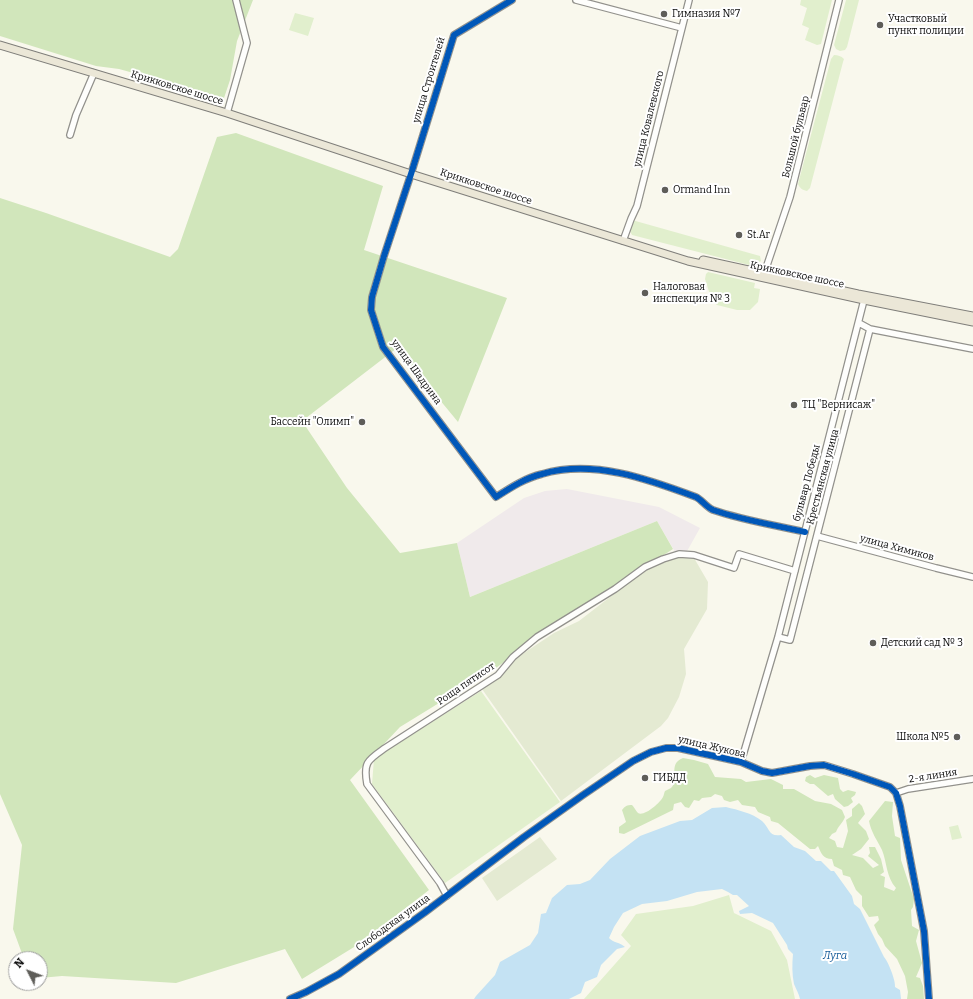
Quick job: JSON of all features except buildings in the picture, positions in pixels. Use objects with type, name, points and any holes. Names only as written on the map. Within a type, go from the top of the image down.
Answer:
[{"type":"main road","points":[[0,42],[228,112]]},
{"type":"main road","name":"Крикковское шоссе","points":[[0,46],[228,112],[624,239],[688,261],[763,275],[864,300],[973,322]]},
{"type":"main road","points":[[763,275],[973,316]]},
{"type":"street","points":[[228,112],[247,43],[236,0]]},
{"type":"street","name":"улица Строителей","points":[[412,172],[454,35],[512,0]]},
{"type":"street","points":[[576,0],[682,28]]},
{"type":"street","name":"улица Ковалевского","points":[[624,239],[636,206],[689,0]]},
{"type":"street","name":"Большой бульвар","points":[[763,275],[790,197],[839,0]]},
{"type":"street","points":[[70,135],[76,115],[94,74]]},
{"type":"street","name":"улица Шадрина","points":[[412,172],[384,256],[372,297],[371,310],[383,347],[496,497],[525,480],[541,474],[567,469],[603,470],[641,478],[676,490],[699,499],[711,509],[744,519],[804,532]]},
{"type":"street","name":"бульвар Победы","points":[[741,762],[778,637],[864,300]]},
{"type":"street","points":[[859,323],[870,329],[973,349]]},
{"type":"street","name":"Крестьянская улица","points":[[778,637],[790,640],[870,329]]},
{"type":"street","name":"улица Химиков","points":[[817,536],[973,577]]},
{"type":"street","name":"Роща пятисот","points":[[446,896],[440,884],[367,784],[365,771],[370,759],[498,675],[513,657],[537,637],[615,589],[645,567],[663,559],[679,554],[694,555],[734,568],[738,554],[795,571]]},
{"type":"street","name":"улица Жукова","points":[[502,854],[614,774],[651,752],[666,748],[678,748],[741,762],[762,771],[772,773],[824,765],[881,783],[890,787],[896,793]]},
{"type":"street","name":"2-я линия","points":[[896,793],[908,789],[973,779]]},
{"type":"street","points":[[896,793],[899,798],[924,931],[929,999]]},
{"type":"street","name":"Слободская улица","points":[[290,999],[339,974],[502,854]]},
{"type":"shaded area","points":[[567,489],[659,507],[700,528],[686,553],[675,552],[657,521],[470,597],[457,543],[524,498],[545,491]]},
{"type":"green space","points":[[0,0],[253,0],[237,41],[230,80],[224,98],[119,69],[96,66],[0,36]]},
{"type":"green space","points":[[801,0],[832,0],[821,44],[817,45],[805,40],[809,28],[802,25],[807,8],[800,5]]},
{"type":"green space","points":[[846,0],[859,0],[847,47],[845,50],[840,51],[836,49],[834,45]]},
{"type":"green space","points":[[295,13],[314,18],[308,36],[289,30]]},
{"type":"green space","points":[[834,55],[844,59],[810,188],[807,191],[801,189],[798,184],[831,59]]},
{"type":"green space","points":[[236,133],[383,186],[364,250],[507,298],[458,422],[397,348],[302,421],[347,488],[400,553],[457,543],[470,597],[657,521],[673,549],[537,637],[496,668],[400,727],[350,780],[429,890],[359,944],[302,979],[285,949],[176,983],[62,976],[48,977],[48,951],[21,951],[13,929],[22,845],[0,794],[0,198],[170,257],[178,249],[217,137]]},
{"type":"green space","points":[[632,220],[760,256],[761,261],[755,265],[749,265],[632,235],[629,229]]},
{"type":"green space","points":[[708,272],[755,283],[754,288],[760,289],[758,302],[750,310],[737,310],[717,305],[712,301],[705,279]]},
{"type":"green space","points":[[680,555],[694,558],[708,582],[707,609],[684,649],[686,674],[679,697],[668,718],[661,726],[561,801],[482,689],[501,676],[515,659],[554,633],[579,621],[632,580],[655,565]]},
{"type":"green space","points":[[481,691],[560,802],[445,883],[372,784],[374,759]]},
{"type":"green space","points":[[683,758],[708,764],[715,777],[741,779],[746,782],[771,779],[783,785],[783,789],[794,789],[815,801],[831,804],[842,810],[845,817],[836,832],[829,838],[835,841],[837,847],[843,848],[848,831],[846,820],[852,816],[852,809],[859,803],[865,814],[858,823],[866,831],[869,839],[861,849],[852,855],[863,858],[873,868],[879,865],[868,856],[870,853],[869,847],[875,847],[881,859],[884,872],[880,875],[885,877],[884,887],[894,891],[896,888],[890,879],[884,855],[869,821],[885,801],[893,802],[892,816],[895,836],[900,838],[901,860],[914,899],[911,910],[912,926],[919,930],[916,941],[922,963],[916,977],[920,978],[923,986],[924,999],[907,999],[908,992],[905,976],[897,959],[885,946],[874,925],[879,920],[878,916],[869,917],[862,906],[862,896],[856,890],[850,877],[843,875],[842,870],[834,866],[832,859],[826,858],[823,855],[818,846],[815,849],[810,849],[778,823],[771,821],[770,817],[758,812],[755,807],[742,805],[738,800],[730,802],[724,800],[722,796],[715,794],[711,797],[702,798],[699,801],[694,800],[689,808],[685,807],[681,802],[674,804],[673,810],[624,834],[619,833],[619,827],[626,822],[622,810],[626,806],[632,805],[638,813],[641,814],[655,806],[663,797],[665,791],[673,785],[676,764]]},
{"type":"green space","points":[[810,775],[815,778],[824,775],[838,778],[840,789],[843,792],[848,790],[856,792],[851,798],[853,802],[844,807],[835,799],[833,794],[828,796],[814,784],[810,784],[805,781],[806,777]]},
{"type":"green space","points":[[958,825],[962,838],[952,840],[949,827]]},
{"type":"green space","points":[[540,837],[557,859],[497,901],[482,878]]},
{"type":"green space","points":[[729,895],[734,913],[771,931],[787,960],[795,999],[584,999],[631,946],[621,935],[636,914],[693,906]]},
{"type":"water","name":"Луга","points":[[726,807],[745,812],[758,818],[765,824],[771,833],[774,835],[781,835],[794,847],[805,851],[816,861],[821,861],[831,871],[834,871],[852,896],[854,904],[860,909],[890,967],[895,987],[900,990],[901,999],[800,999],[793,981],[793,954],[788,949],[773,923],[752,913],[740,914],[739,911],[749,906],[737,895],[733,895],[722,889],[697,892],[667,901],[642,904],[623,913],[609,938],[625,947],[617,949],[601,965],[597,977],[585,982],[581,993],[569,999],[474,999],[495,975],[500,962],[530,945],[538,933],[541,914],[546,913],[552,898],[567,885],[580,884],[590,880],[610,859],[640,836],[680,821],[692,820],[712,808]]},
{"type":"cycle path","points":[[512,0],[454,35],[372,297],[371,310],[383,347],[496,497],[512,487],[542,474],[561,470],[600,470],[640,478],[678,490],[696,497],[711,509],[724,514],[805,532]]},
{"type":"cycle path","points":[[290,999],[339,974],[424,913],[524,837],[633,761],[651,752],[666,748],[678,748],[741,762],[762,771],[772,773],[824,765],[890,787],[896,793],[900,806],[924,931],[929,999]]},
{"type":"place","name":"Гимназия №7","points":[[664,14]]},
{"type":"place","name":"Участковый пункт полиции","points":[[880,25]]},
{"type":"place","name":"Ormand Inn","points":[[665,190]]},
{"type":"place","name":"St.Ar","points":[[739,235]]},
{"type":"place","name":"Налоговая инспекция № 3","points":[[645,293]]},
{"type":"place","name":"ТЦ \"Вернисаж\"","points":[[794,405]]},
{"type":"place","name":"Бассейн \"Олимп\"","points":[[362,422]]},
{"type":"place","name":"Детский сад № 3","points":[[873,643]]},
{"type":"place","name":"Школа №5","points":[[957,737]]},
{"type":"place","name":"ГИБДД","points":[[645,778]]}]
